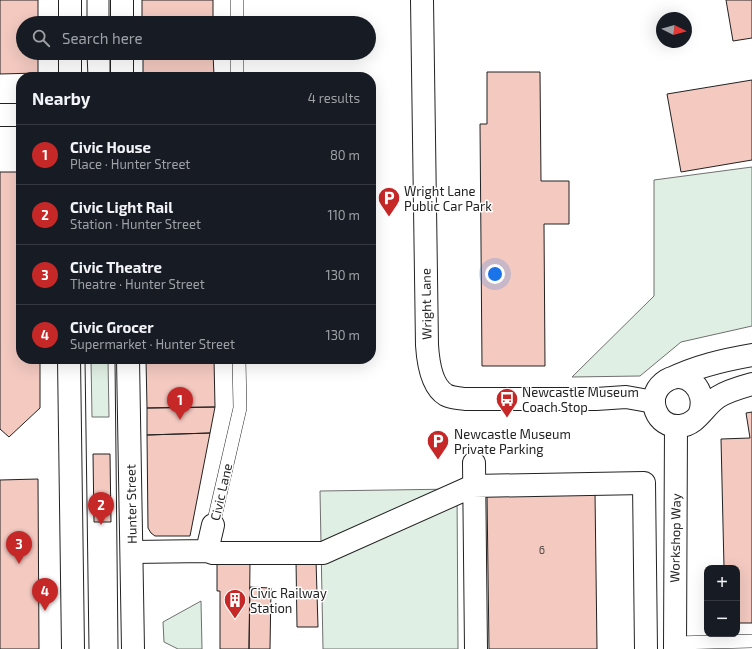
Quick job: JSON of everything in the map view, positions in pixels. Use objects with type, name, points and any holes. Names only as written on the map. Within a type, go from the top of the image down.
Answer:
[{"type":"street","points":[[70,0],[70,16]]},
{"type":"street","points":[[122,0],[122,16]]},
{"type":"street","name":"Wright Lane","points":[[422,0],[427,345],[429,363],[435,380],[444,394],[465,399],[596,399],[626,397],[654,402]]},
{"type":"street","points":[[70,60],[70,72]]},
{"type":"street","points":[[122,60],[122,72]]},
{"type":"street","points":[[0,115],[16,115]]},
{"type":"street","points":[[752,355],[715,362],[689,370],[667,380],[657,389],[654,402],[657,414],[666,424],[676,426],[691,424],[706,407],[719,396],[752,384]]},
{"type":"street","points":[[69,364],[74,649]]},
{"type":"street","name":"Hunter Street","points":[[128,364],[133,649]]},
{"type":"street","points":[[667,380],[680,378],[691,382],[696,386],[702,396],[702,409],[699,415]]},
{"type":"street","name":"Workshop Way","points":[[675,646],[676,426]]},
{"type":"street","points":[[474,463],[473,486],[476,649]]},
{"type":"street","points":[[132,552],[206,551],[213,553],[323,553],[473,486],[644,483],[646,649]]},
{"type":"street","name":"Civic Lane","points":[[206,551],[213,525]]},
{"type":"lane","points":[[237,0],[237,16]]},
{"type":"lane","points":[[237,60],[237,72]]},
{"type":"lane","name":"Civic Lane","points":[[213,525],[240,408],[239,364]]},
{"type":"lane","points":[[675,646],[752,641]]},
{"type":"green space","points":[[752,167],[752,326],[681,342],[640,376],[572,377],[654,296],[654,180]]},
{"type":"green space","points":[[91,364],[108,364],[109,417],[92,417]]},
{"type":"green space","points":[[457,489],[458,649],[323,649],[320,491]]},
{"type":"green space","points":[[201,601],[202,649],[178,649],[164,642],[163,622]]},
{"type":"building","points":[[0,0],[38,0],[38,16],[16,16],[16,60],[38,60],[38,72],[0,74]]},
{"type":"building","points":[[142,0],[213,0],[213,16],[142,16]]},
{"type":"building","points":[[726,0],[752,0],[752,38],[733,41]]},
{"type":"building","points":[[143,60],[213,60],[214,72],[143,72]]},
{"type":"building","points":[[487,72],[540,72],[541,181],[569,181],[569,224],[544,224],[545,366],[482,366],[480,124],[487,124]]},
{"type":"building","points":[[752,80],[752,160],[681,172],[667,94]]},
{"type":"building","points":[[0,172],[16,172],[16,364],[40,364],[40,408],[9,437],[0,429]]},
{"type":"building","points":[[146,364],[214,364],[215,407],[147,408]]},
{"type":"building","points":[[215,407],[210,433],[147,435],[147,408]]},
{"type":"building","points":[[752,412],[752,623],[740,623],[740,565],[724,565],[721,439],[750,438],[746,413]]},
{"type":"building","points":[[210,433],[190,536],[155,536],[148,528],[147,435]]},
{"type":"building","points":[[93,454],[110,454],[111,522],[94,522]]},
{"type":"building","points":[[38,479],[39,649],[0,649],[0,480]]},
{"type":"building","points":[[595,492],[597,649],[489,649],[487,494]]},
{"type":"building","points":[[296,560],[316,560],[318,627],[297,627]]},
{"type":"building","name":"Civic Railway Station","points":[[217,563],[250,563],[249,649],[220,649],[220,591],[217,591]]},
{"type":"building","points":[[250,587],[271,588],[270,649],[249,649]]},
{"type":"tram line","points":[[87,0],[87,16]]},
{"type":"tram line","points":[[109,0],[109,16]]},
{"type":"tram line","points":[[87,60],[88,72]]},
{"type":"tram line","points":[[110,60],[110,72]]},
{"type":"tram line","points":[[85,364],[89,649]]},
{"type":"tram line","points":[[115,364],[118,649]]},
{"type":"place","name":"Wright Lane Public Car Park","points":[[389,218]]},
{"type":"place","name":"Newcastle Museum Coach Stop","points":[[507,418]]},
{"type":"place","name":"Civic House","points":[[180,420]]},
{"type":"place","name":"Newcastle Museum Private Parking","points":[[438,460]]},
{"type":"place","name":"Civic Light Rail","points":[[101,525]]},
{"type":"place","name":"Civic Theatre","points":[[19,564]]},
{"type":"place","name":"Civic Grocer","points":[[45,611]]},
{"type":"place","name":"Civic Railway Station","points":[[235,620]]}]
